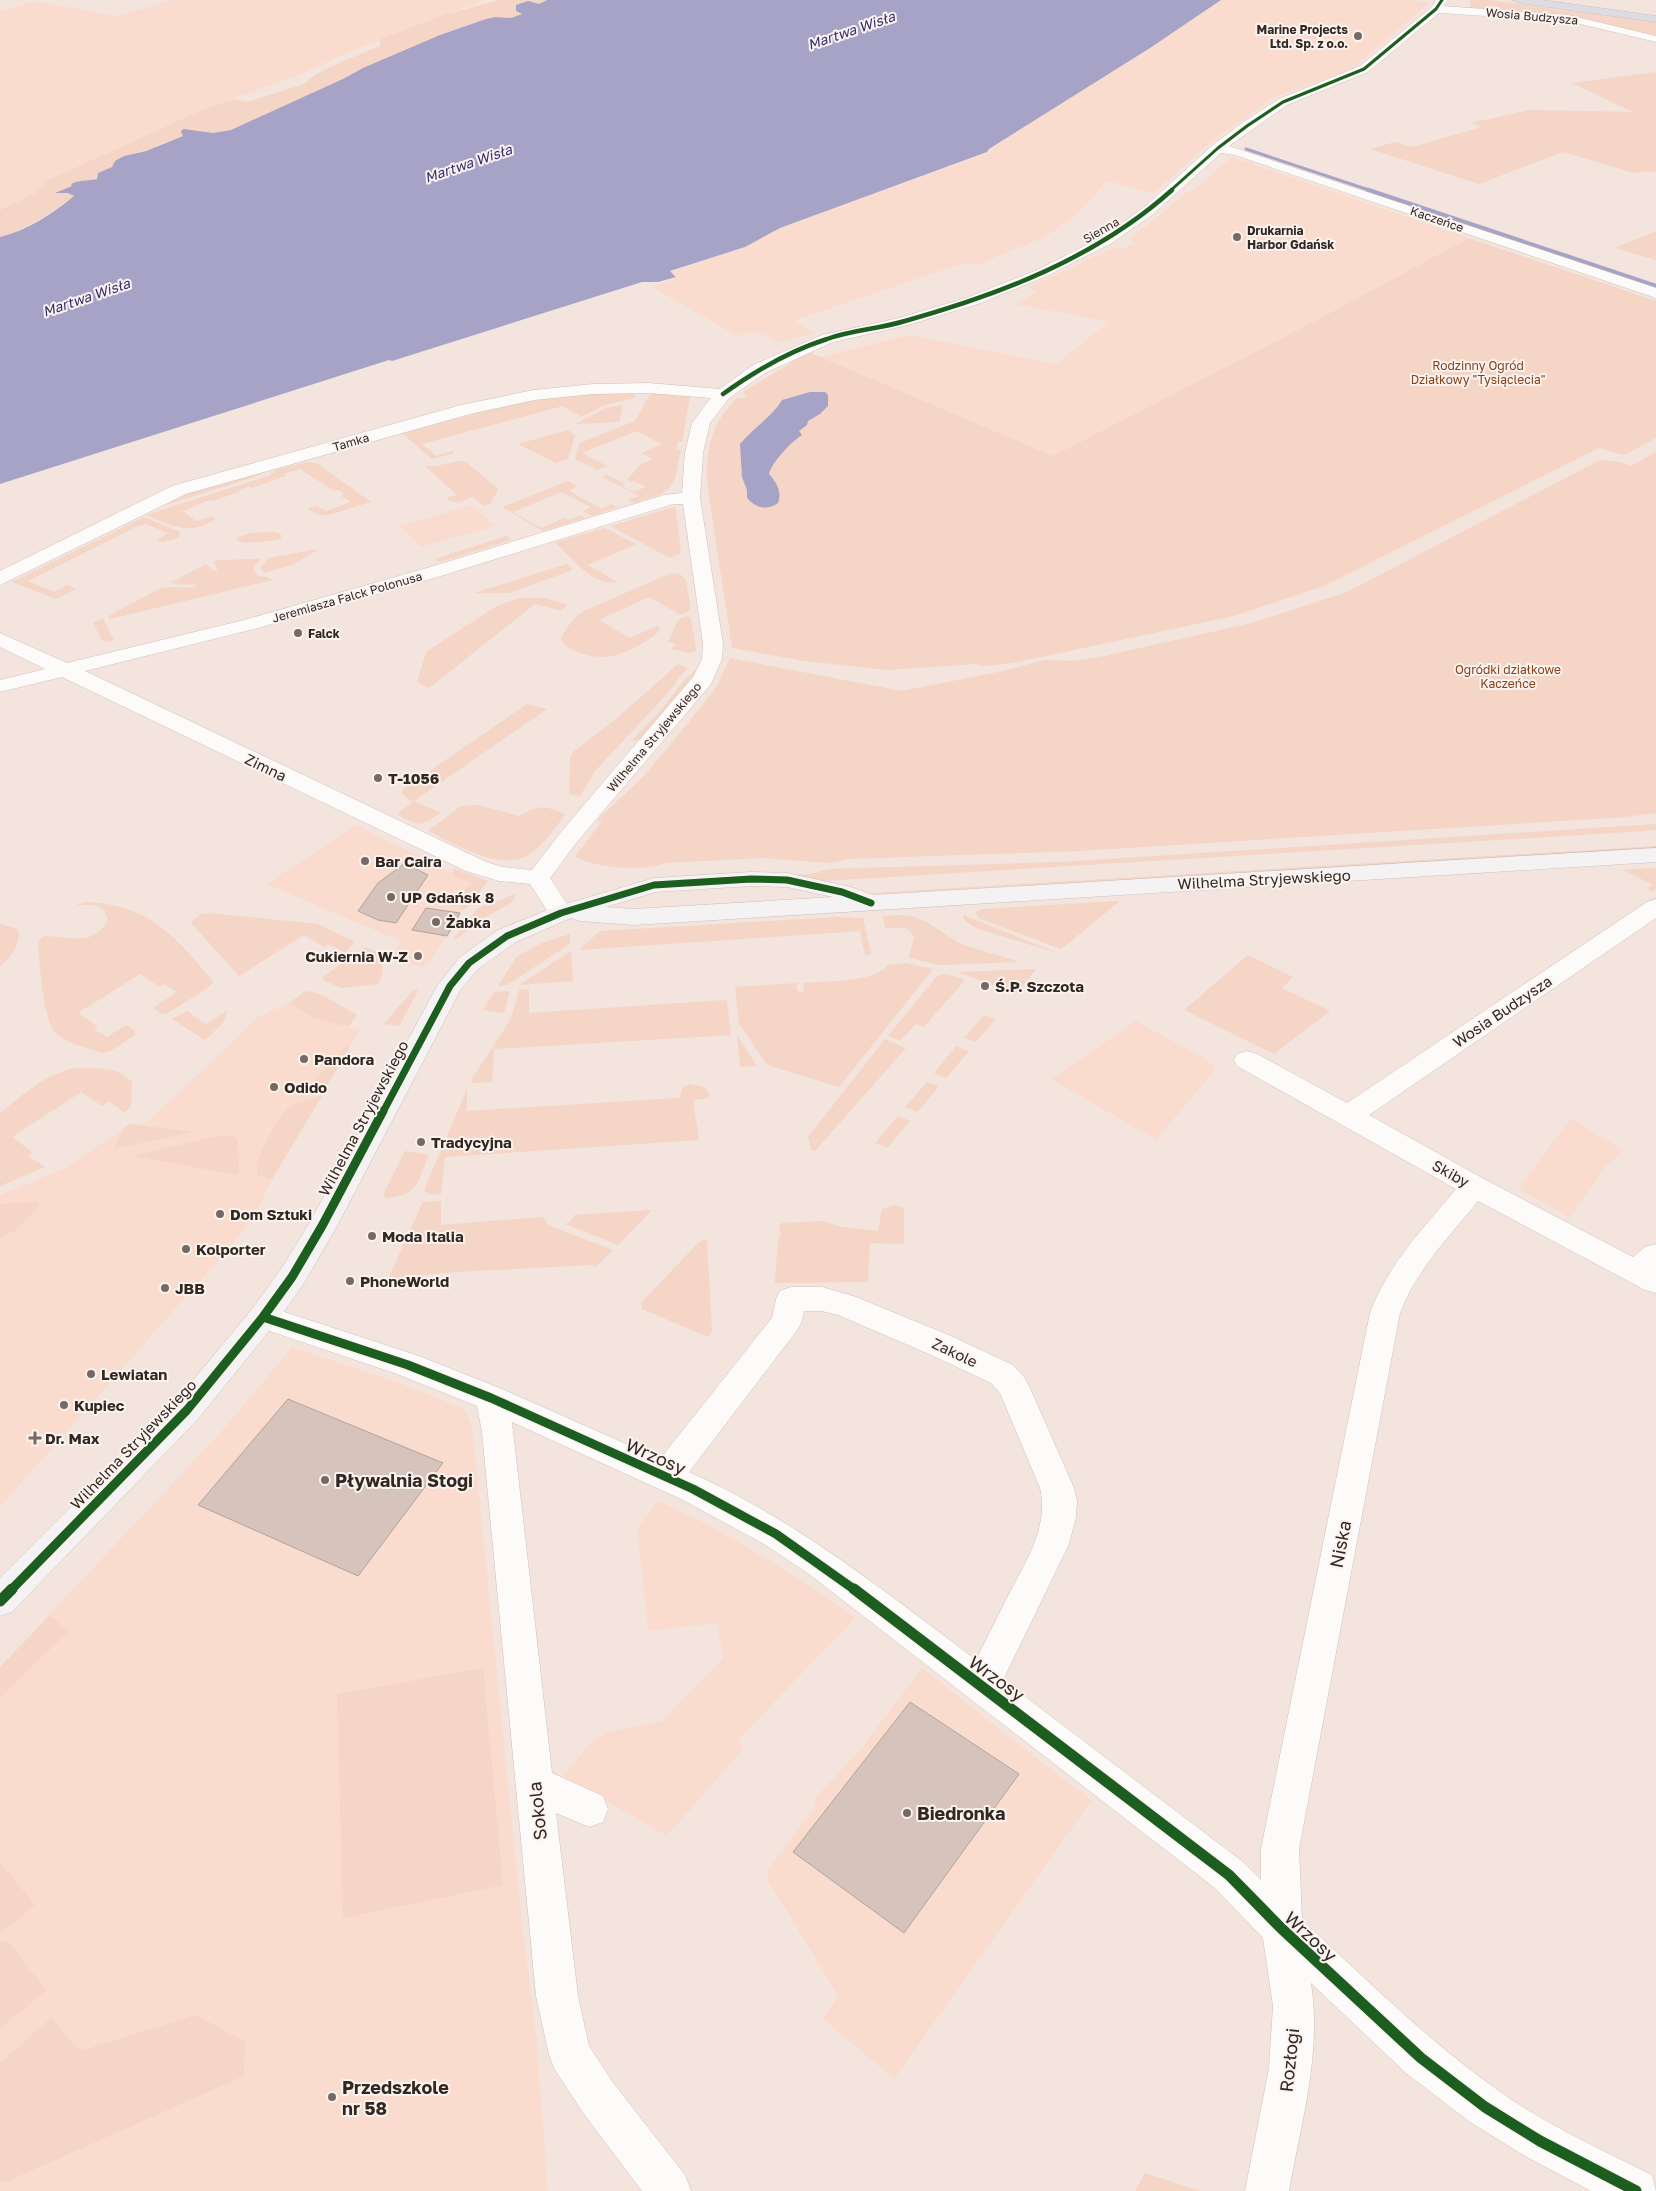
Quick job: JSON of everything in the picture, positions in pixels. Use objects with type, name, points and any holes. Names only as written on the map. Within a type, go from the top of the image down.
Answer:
[{"type":"highway","points":[[1519,0],[1656,20]]},
{"type":"highway","points":[[1538,0],[1656,11]]},
{"type":"highway","points":[[1584,0],[1638,5]]},
{"type":"street","name":"Wosia Budzysza","points":[[1439,4],[1568,18],[1656,38]]},
{"type":"street","name":"Sienna","points":[[723,394],[759,368],[828,338],[902,322],[972,301],[1042,273],[1071,259],[1131,224],[1218,148],[1283,102],[1364,69],[1378,59],[1439,4]]},
{"type":"street","name":"Kaczeńce","points":[[1218,148],[1238,152],[1656,293]]},
{"type":"street","name":"Tamka","points":[[0,579],[179,490],[467,409],[534,395],[593,388],[648,388],[723,394]]},
{"type":"street","name":"Wilhelma Stryjewskiego","points":[[538,878],[564,844],[703,679],[712,659],[713,644],[691,498],[694,453],[701,423],[723,394]]},
{"type":"street","name":"Jeremiasza Falck Polonusa","points":[[0,686],[251,624],[434,572],[671,499],[691,498]]},
{"type":"street","name":"Zimna","points":[[0,639],[475,866],[499,874],[538,878]]},
{"type":"street","name":"Wilhelma Stryjewskiego","points":[[2,1596],[187,1410],[263,1317],[292,1277],[322,1226],[450,986],[469,963],[507,936],[561,913],[634,917],[1656,855]]},
{"type":"street","points":[[538,878],[561,913]]},
{"type":"street","name":"Wosia Budzysza","points":[[1350,1116],[1405,1076],[1656,907]]},
{"type":"street","name":"Skiby","points":[[1247,1060],[1474,1186],[1649,1270]]},
{"type":"street","name":"Niska","points":[[1282,1929],[1280,1848],[1385,1313],[1394,1289],[1408,1266],[1474,1186]]},
{"type":"street","name":"Zakole","points":[[666,1477],[787,1321],[791,1299],[822,1299],[845,1304],[1002,1374],[1013,1386],[1054,1479],[1060,1501],[1059,1516],[1052,1544],[982,1685]]},
{"type":"street","name":"Wrzosy","points":[[263,1317],[408,1365],[491,1398],[666,1477],[733,1510],[822,1564],[1229,1876],[1282,1929],[1421,2058],[1485,2106],[1540,2141],[1636,2191]]},
{"type":"street","name":"Sokola","points":[[491,1398],[498,1432],[557,1996],[570,2055],[599,2099],[669,2191]]},
{"type":"street","points":[[534,1784],[589,1809]]},
{"type":"street","name":"Rozłogi","points":[[1267,2191],[1290,2072],[1294,2006],[1282,1929]]},
{"type":"shaded area","points":[[173,0],[484,0],[349,52],[299,75],[204,109],[46,181],[35,193],[0,210],[0,12],[34,1],[117,16]]},
{"type":"shaded area","points":[[1221,0],[1411,0],[1430,2],[1351,70],[1267,100],[1270,101],[1212,141],[1154,193],[1107,181],[1074,217],[1045,237],[977,265],[964,263],[793,321],[815,334],[779,342],[754,331],[737,336],[652,287],[677,278],[670,272],[745,247],[780,228],[987,153],[989,149],[1150,48]]},
{"type":"shaded area","points":[[1232,157],[1469,238],[1315,321],[1053,456],[821,357],[908,335],[1056,364],[1109,322],[1015,304],[1036,293],[1029,287],[1115,247],[1121,249],[1135,244],[1129,238],[1158,217],[1186,192],[1191,192]]},
{"type":"shaded area","points":[[472,505],[495,526],[421,547],[399,526]]},
{"type":"shaded area","points":[[356,825],[453,873],[457,878],[472,882],[454,903],[463,910],[426,967],[389,961],[401,941],[266,884]]},
{"type":"shaded area","points":[[289,1003],[314,1018],[360,1030],[272,1179],[257,1211],[237,1239],[0,1507],[0,1195],[63,1169],[130,1124],[142,1125],[152,1118],[259,1016]]},
{"type":"shaded area","points":[[1136,1021],[1206,1059],[1216,1069],[1156,1140],[1051,1079]]},
{"type":"shaded area","points":[[1571,1118],[1624,1151],[1606,1166],[1570,1217],[1518,1189]]},
{"type":"shaded area","points":[[292,1347],[394,1381],[464,1409],[472,1426],[522,1924],[536,2033],[548,2191],[0,2191],[0,1667],[220,1433]]},
{"type":"shaded area","points":[[658,1501],[707,1524],[762,1556],[818,1591],[855,1618],[737,1741],[744,1748],[667,1836],[563,1776],[592,1741],[607,1732],[662,1721],[723,1658],[717,1623],[648,1631],[637,1529]]},
{"type":"shaded area","points":[[922,1668],[1092,1800],[894,2079],[823,2019],[838,1996],[768,1880],[767,1872],[817,1804],[813,1800],[860,1750]]},
{"type":"green space","points":[[500,0],[547,0],[539,4],[530,3],[517,8],[522,14],[511,18],[495,17],[486,19],[440,35],[231,130],[183,134],[183,136],[157,145],[155,148],[124,156],[112,167],[98,173],[97,179],[85,182],[77,181],[73,186],[56,193],[69,193],[74,196],[48,214],[20,230],[0,237],[0,210],[35,193],[46,181],[204,109],[234,99],[248,102],[304,84],[315,75],[334,65],[380,46],[380,39],[447,14]]},
{"type":"green space","points":[[1470,0],[1487,0],[1656,22],[1656,37],[1591,20],[1470,10]]},
{"type":"green space","points":[[1656,72],[1656,172],[1641,171],[1634,173],[1563,152],[1479,184],[1370,149],[1395,142],[1413,147],[1481,127],[1471,123],[1529,110],[1633,112],[1572,83]]},
{"type":"green space","points":[[1656,231],[1656,260],[1615,248]]},
{"type":"green space","name":"Rodzinny Ogród Działkowy \"Tysiąclecia\"","points":[[1469,238],[1656,301],[1656,438],[1624,455],[1599,448],[1324,586],[1234,616],[1012,663],[983,666],[975,664],[888,670],[804,661],[732,648],[707,483],[709,447],[721,417],[737,398],[744,398],[747,395],[743,392],[801,357],[811,353],[1053,456],[1315,321]]},
{"type":"green space","points":[[633,393],[636,396],[635,398],[602,406],[581,417],[563,406],[422,444],[436,456],[452,451],[454,453],[432,459],[402,433],[517,403],[582,394]]},
{"type":"green space","points":[[655,393],[690,396],[682,442],[678,442],[677,449],[681,450],[676,474],[670,487],[665,492],[633,503],[627,500],[640,496],[602,477],[607,475],[625,484],[622,486],[634,492],[646,487],[627,480],[641,464],[653,459],[641,453],[662,444],[637,431],[582,453],[607,466],[597,470],[575,459],[580,443],[635,421],[649,396]]},
{"type":"green space","points":[[623,405],[619,422],[575,424],[608,407]]},
{"type":"green space","points":[[568,430],[575,435],[568,459],[556,463],[518,444]]},
{"type":"green space","name":"Ogródki działkowe Kaczeńce","points":[[1656,452],[1656,813],[1625,817],[1079,851],[848,859],[829,863],[762,858],[665,863],[657,866],[633,868],[606,866],[582,860],[575,856],[602,822],[597,820],[643,777],[716,688],[730,658],[902,691],[1003,671],[1044,660],[1073,661],[1104,656],[1252,623],[1347,592],[1600,460],[1620,462],[1631,466]]},
{"type":"green space","points":[[465,461],[496,487],[498,490],[490,504],[484,506],[473,497],[459,502],[452,502],[446,498],[457,495],[425,466],[436,466]]},
{"type":"green space","points":[[307,462],[318,464],[371,502],[328,515],[319,515],[307,509],[317,506],[326,511],[351,502],[341,496],[344,494],[338,490],[334,491],[300,469],[284,474],[286,476],[252,488],[250,486],[239,490],[240,492],[212,501],[209,500],[183,511],[196,521],[211,516],[215,519],[197,527],[180,528],[146,515],[271,475],[275,470]]},
{"type":"green space","points":[[268,471],[254,477],[150,510],[183,494]]},
{"type":"green space","points":[[568,481],[577,486],[569,491],[602,509],[611,504],[618,507],[592,516],[583,511],[591,507],[561,492],[513,512],[541,528],[565,518],[569,520],[581,515],[585,518],[543,531],[502,507]]},
{"type":"green space","points":[[674,507],[676,509],[681,553],[670,558],[610,526]]},
{"type":"green space","points":[[144,517],[180,532],[179,538],[162,542],[157,540],[168,533],[146,524],[138,526],[28,581],[54,592],[67,585],[76,589],[56,599],[12,582]]},
{"type":"green space","points":[[605,528],[636,544],[588,565],[618,582],[600,580],[592,576],[555,542]]},
{"type":"green space","points":[[274,532],[281,534],[281,538],[278,540],[246,543],[237,541],[238,537],[251,533]]},
{"type":"green space","points":[[506,536],[511,540],[440,562],[435,559]]},
{"type":"green space","points":[[319,549],[292,565],[264,573],[260,568],[268,558]]},
{"type":"green space","points":[[260,559],[253,569],[259,577],[263,576],[273,580],[110,619],[108,617],[161,588],[196,587],[195,584],[170,583],[206,564],[213,571],[218,570],[213,562],[219,560]]},
{"type":"green space","points":[[567,564],[572,568],[570,571],[509,593],[474,593]]},
{"type":"green space","points":[[671,573],[680,574],[686,580],[691,610],[681,615],[649,597],[599,620],[630,638],[657,626],[660,630],[649,639],[626,652],[603,657],[595,657],[578,652],[563,643],[561,637],[580,613]]},
{"type":"green space","points":[[519,598],[545,598],[567,605],[561,611],[535,604],[429,688],[417,682],[426,652],[497,606]]},
{"type":"green space","points":[[687,616],[691,618],[696,648],[696,651],[691,653],[671,649],[676,644],[668,642],[678,620]]},
{"type":"green space","points":[[103,618],[114,640],[110,642],[102,640],[93,623]]},
{"type":"green space","points":[[678,664],[687,668],[667,694],[596,770],[579,797],[569,794],[570,758],[573,752],[615,720]]},
{"type":"green space","points":[[696,670],[697,673],[642,739],[631,741],[659,712],[686,678]]},
{"type":"green space","points":[[527,704],[547,709],[414,801],[441,813],[420,824],[399,816],[398,813],[413,802],[402,794],[402,790]]},
{"type":"green space","points":[[478,805],[519,816],[537,808],[552,809],[566,814],[547,839],[533,852],[521,858],[508,860],[480,855],[428,831],[461,806]]},
{"type":"green space","points":[[1656,824],[1656,830],[1630,832],[823,881],[789,875],[810,874],[830,869],[1061,862]]},
{"type":"green space","points":[[1656,846],[1656,849],[885,895],[871,893]]},
{"type":"green space","points":[[453,868],[488,881],[467,908],[463,910],[454,903],[472,882],[457,878],[453,873]]},
{"type":"green space","points":[[1656,869],[1656,889],[1652,892],[1648,889],[1653,885],[1623,870]]},
{"type":"green space","points":[[516,894],[512,902],[484,918],[456,939],[454,938],[478,908]]},
{"type":"green space","points":[[85,902],[108,904],[127,909],[158,925],[185,949],[213,983],[166,1014],[153,1008],[177,992],[164,984],[160,987],[140,974],[78,1013],[97,1026],[94,1029],[107,1037],[126,1025],[135,1031],[135,1035],[112,1050],[102,1053],[72,1043],[56,1033],[48,1017],[41,975],[38,941],[45,936],[88,937],[102,929],[108,920],[106,914],[99,907],[90,905],[74,906]]},
{"type":"green space","points":[[1119,902],[1061,949],[981,919],[976,914],[977,911],[983,909]]},
{"type":"green space","points":[[208,913],[318,924],[355,942],[345,953],[329,944],[324,947],[304,935],[239,976],[192,924],[192,921],[201,914]]},
{"type":"green space","points":[[963,915],[1058,953],[978,929],[965,921]]},
{"type":"green space","points":[[883,916],[911,916],[926,922],[960,943],[1019,962],[940,965],[909,958],[914,936],[906,928],[885,928]]},
{"type":"green space","points":[[837,917],[863,918],[871,954],[865,955],[860,931],[579,950],[600,931]]},
{"type":"green space","points":[[0,924],[15,928],[19,933],[13,952],[0,966]]},
{"type":"green space","points":[[570,934],[570,944],[507,985],[498,986],[516,957],[542,943]]},
{"type":"green space","points":[[365,947],[380,955],[382,972],[378,984],[341,988],[323,980],[323,977]]},
{"type":"green space","points":[[571,951],[573,981],[519,985]]},
{"type":"green space","points":[[1248,955],[1293,977],[1282,988],[1330,1011],[1274,1054],[1184,1010]]},
{"type":"green space","points":[[906,963],[933,969],[839,1087],[767,1065],[739,1023],[735,987],[798,983],[796,988],[800,993],[804,992],[803,983],[861,978],[881,971],[888,965]]},
{"type":"green space","points":[[1036,969],[1016,994],[958,972]]},
{"type":"green space","points":[[947,974],[965,980],[924,1027],[916,1024],[900,1041],[888,1036],[937,976]]},
{"type":"green space","points":[[414,989],[418,991],[399,1026],[384,1024]]},
{"type":"green space","points":[[529,989],[529,1013],[727,1000],[731,1035],[494,1049],[492,1082],[473,1083],[471,1080],[511,1019],[519,990]]},
{"type":"green space","points":[[309,991],[324,996],[357,1015],[349,1026],[344,1026],[314,1018],[289,1003],[304,992]]},
{"type":"green space","points":[[510,991],[504,1013],[483,1010],[494,992]]},
{"type":"green space","points":[[228,1010],[223,1023],[205,1040],[172,1019],[187,1011],[206,1024]]},
{"type":"green space","points":[[984,1015],[996,1019],[976,1042],[964,1038]]},
{"type":"green space","points":[[737,1035],[757,1066],[740,1067]]},
{"type":"green space","points":[[885,1039],[906,1048],[815,1151],[811,1150],[808,1137]]},
{"type":"green space","points":[[956,1046],[969,1051],[946,1078],[934,1073]]},
{"type":"green space","points":[[345,1047],[350,1047],[325,1089],[300,1096]]},
{"type":"green space","points":[[76,1068],[107,1069],[126,1077],[132,1082],[131,1106],[125,1113],[109,1101],[102,1106],[81,1092],[12,1137],[32,1152],[28,1156],[45,1167],[0,1186],[0,1113],[45,1079]]},
{"type":"green space","points":[[927,1082],[939,1086],[918,1112],[905,1107]]},
{"type":"green space","points":[[689,1084],[704,1087],[710,1094],[708,1098],[693,1100],[699,1140],[445,1157],[441,1194],[429,1195],[424,1190],[467,1089],[467,1111],[679,1098],[683,1087]]},
{"type":"green space","points":[[322,1096],[272,1179],[258,1176],[257,1168],[263,1149],[273,1129],[290,1105]]},
{"type":"green space","points":[[898,1116],[910,1121],[887,1148],[875,1143]]},
{"type":"green space","points":[[130,1124],[194,1132],[113,1149],[124,1129]]},
{"type":"green space","points":[[222,1135],[235,1137],[238,1141],[239,1175],[132,1156]]},
{"type":"green space","points":[[405,1151],[429,1155],[419,1180],[411,1190],[405,1194],[386,1198],[383,1195]]},
{"type":"green space","points":[[441,1201],[441,1225],[543,1217],[548,1225],[613,1250],[596,1267],[591,1265],[455,1272],[388,1279],[423,1202]]},
{"type":"green space","points":[[36,1202],[40,1204],[39,1206],[15,1231],[0,1237],[0,1204]]},
{"type":"green space","points":[[895,1205],[904,1208],[904,1244],[870,1243],[868,1282],[775,1283],[778,1238],[781,1235],[779,1225],[782,1223],[822,1221],[842,1227],[878,1231],[882,1209]]},
{"type":"green space","points":[[652,1210],[618,1245],[565,1224],[571,1221],[574,1215]]},
{"type":"green space","points":[[705,1239],[707,1241],[712,1331],[708,1337],[642,1309],[641,1303],[699,1242]]},
{"type":"green space","points":[[50,1616],[69,1631],[0,1697],[0,1667]]},
{"type":"green space","points":[[483,1668],[503,1885],[343,1918],[337,1694]]},
{"type":"green space","points":[[0,1862],[35,1905],[0,1934]]},
{"type":"green space","points":[[8,1941],[46,1990],[0,2029],[0,1942]]},
{"type":"green space","points":[[196,2015],[245,2042],[244,2076],[8,2181],[0,2182],[0,2063],[51,2018],[80,2051]]},
{"type":"green space","points":[[1145,2173],[1200,2191],[1135,2191]]},
{"type":"water","name":"Martwa Wisła","points":[[547,0],[1221,0],[1150,48],[987,152],[780,228],[745,247],[670,271],[676,277],[658,282],[642,282],[392,361],[389,360],[0,484],[0,237],[39,221],[74,196],[68,193],[55,193],[80,181],[97,179],[98,173],[112,167],[115,161],[124,156],[146,151],[183,136],[181,132],[183,129],[213,133],[231,130],[363,68],[440,35],[486,19],[495,17],[511,18],[522,14],[516,11],[516,5],[528,1],[539,4]]},
{"type":"water","points":[[810,392],[825,392],[828,395],[828,406],[820,414],[808,421],[807,425],[799,431],[802,435],[782,453],[771,469],[769,474],[779,491],[778,503],[766,508],[758,506],[747,498],[747,490],[742,477],[740,444],[782,400]]},
{"type":"building","name":"UP Gdańsk 8","points":[[405,863],[428,875],[396,923],[378,920],[358,911],[378,883]]},
{"type":"building","name":"Żabka","points":[[426,908],[460,913],[447,936],[412,930]]},
{"type":"building","name":"Pływalnia Stogi","points":[[288,1399],[443,1463],[358,1576],[198,1505]]},
{"type":"building","name":"Biedronka","points":[[910,1702],[1019,1774],[904,1933],[793,1852]]},
{"type":"waterway","points":[[1246,149],[1372,191]]},
{"type":"waterway","points":[[1368,190],[1656,286]]},
{"type":"cycle path","points":[[723,394],[759,369],[803,348],[828,338],[902,322],[972,301],[1042,273],[1105,241],[1147,212],[1218,148],[1247,126],[1283,102],[1341,80],[1364,69],[1436,9],[1442,0]]},
{"type":"cycle path","points":[[0,1601],[187,1410],[263,1317],[292,1277],[322,1226],[450,986],[469,963],[507,936],[561,913],[654,885],[751,879],[787,880],[842,892],[871,903]]},
{"type":"cycle path","points":[[263,1317],[408,1365],[491,1398],[693,1489],[776,1534],[821,1564],[1229,1875],[1282,1929],[1421,2058],[1485,2107],[1540,2141],[1636,2191]]},
{"type":"place","name":"Marine Projects Ltd. Sp. z o.o.","points":[[1358,36]]},
{"type":"place","name":"Drukarnia Harbor Gdańsk","points":[[1237,237]]},
{"type":"place","name":"Falck","points":[[298,633]]},
{"type":"place","name":"T-1056","points":[[378,778]]},
{"type":"place","name":"Bar Caira","points":[[365,861]]},
{"type":"place","name":"UP Gdańsk 8","points":[[391,897]]},
{"type":"place","name":"Żabka","points":[[436,922]]},
{"type":"place","name":"Cukiernia W-Z","points":[[418,956]]},
{"type":"place","name":"Ś.P. Szczota","points":[[985,986]]},
{"type":"place","name":"Pandora","points":[[304,1059]]},
{"type":"place","name":"Odido","points":[[274,1087]]},
{"type":"place","name":"Tradycyjna","points":[[421,1142]]},
{"type":"place","name":"Dom Sztuki","points":[[220,1214]]},
{"type":"place","name":"Moda Italia","points":[[372,1236]]},
{"type":"place","name":"Kolporter","points":[[186,1249]]},
{"type":"place","name":"PhoneWorld","points":[[350,1281]]},
{"type":"place","name":"JBB","points":[[165,1288]]},
{"type":"place","name":"Lewiatan","points":[[91,1374]]},
{"type":"place","name":"Kupiec","points":[[64,1405]]},
{"type":"place","name":"Dr. Max","points":[[35,1438]]},
{"type":"place","name":"Pływalnia Stogi","points":[[325,1480]]},
{"type":"place","name":"Biedronka","points":[[907,1813]]},
{"type":"place","name":"Przedszkole nr 58","points":[[332,2097]]}]
